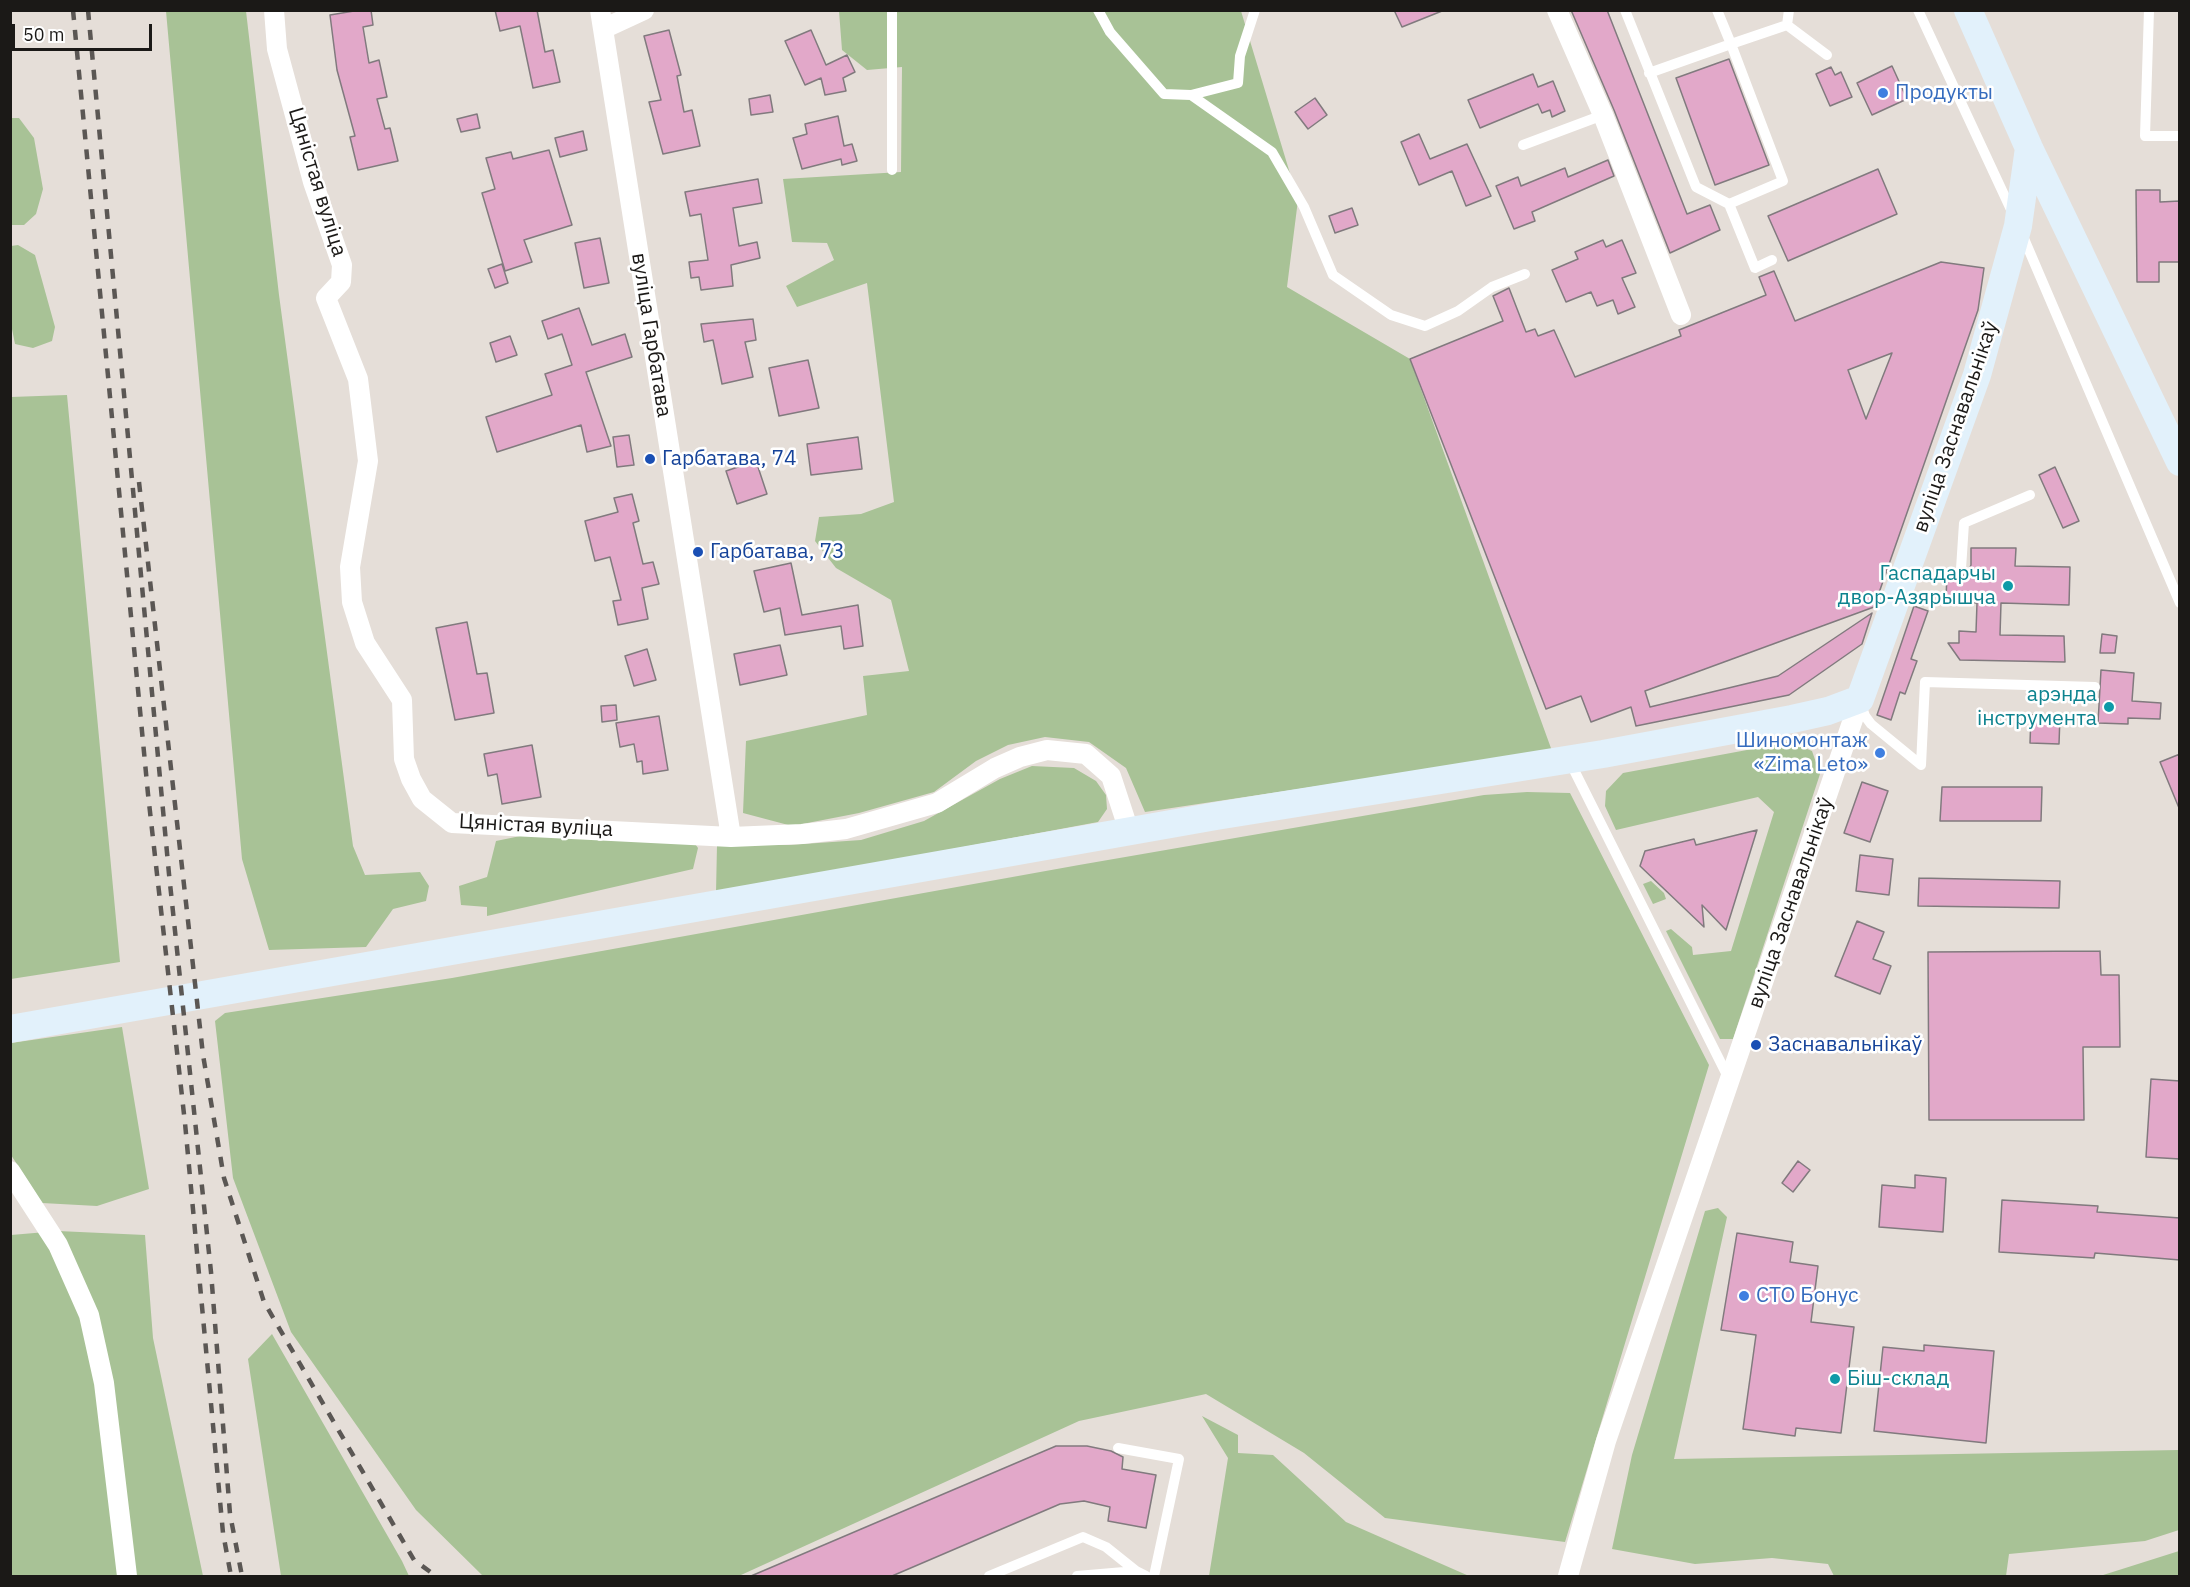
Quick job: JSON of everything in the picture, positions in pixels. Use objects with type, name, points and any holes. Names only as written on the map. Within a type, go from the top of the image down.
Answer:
[{"type":"main road","points":[[1968,10],[2029,148],[2180,462]]},
{"type":"main road","name":"вуліца Заснавальнікаў","points":[[1860,699],[1977,375],[2018,226],[2029,148]]},
{"type":"main road","points":[[10,1029],[1129,831],[1568,759],[1792,719],[1828,711],[1860,699]]},
{"type":"street","name":"Цяністая вуліца","points":[[274,10],[280,60],[314,182],[342,265],[341,282],[326,298],[358,379],[368,461],[350,567],[352,602],[365,643],[402,700],[404,759],[411,779],[422,799],[452,823],[731,837]]},
{"type":"street","points":[[601,20],[644,10]]},
{"type":"street","points":[[1557,10],[1603,116],[1681,315]]},
{"type":"street","name":"вуліца Гарбатава","points":[[601,20],[731,837]]},
{"type":"street","name":"вуліца Заснавальнікаў","points":[[1568,1576],[1606,1441],[1860,699]]},
{"type":"street","points":[[731,837],[802,834],[846,829],[889,818],[937,802],[995,768],[1020,757],[1047,750],[1086,754],[1111,776],[1129,831]]},
{"type":"street","points":[[10,1171],[58,1245],[90,1315],[104,1383],[127,1576]]},
{"type":"lane","points":[[892,10],[892,170]]},
{"type":"lane","points":[[1098,10],[1110,32],[1164,94],[1191,95],[1238,83],[1240,56],[1255,10]]},
{"type":"lane","points":[[1625,10],[1696,187],[1729,204],[1755,268],[1772,260]]},
{"type":"lane","points":[[1717,10],[1783,181],[1729,204]]},
{"type":"lane","points":[[1787,25],[1789,10]]},
{"type":"lane","points":[[1918,10],[2018,226],[2180,603]]},
{"type":"lane","points":[[2149,10],[2145,136],[2180,136]]},
{"type":"lane","points":[[1649,73],[1787,25]]},
{"type":"lane","points":[[1787,25],[1827,55]]},
{"type":"lane","points":[[1191,95],[1272,152],[1304,207],[1333,275],[1391,315],[1425,326],[1458,311],[1492,287],[1525,274]]},
{"type":"lane","points":[[1523,145],[1603,116]]},
{"type":"lane","points":[[1961,569],[1964,523],[2030,495]]},
{"type":"lane","points":[[1860,699],[1865,716],[1871,724],[1921,765],[1925,682],[2095,687]]},
{"type":"lane","points":[[1568,759],[1730,1081]]},
{"type":"lane","points":[[1118,1448],[1179,1458],[1154,1576]]},
{"type":"lane","points":[[989,1576],[1083,1537],[1106,1547],[1141,1574]]},
{"type":"lane","points":[[1077,1576],[1141,1574]]},
{"type":"green space","points":[[166,11],[246,11],[279,295],[353,846],[365,875],[420,872],[429,886],[426,901],[393,909],[366,947],[269,950],[242,859]]},
{"type":"green space","points":[[839,11],[1241,11],[1298,200],[1287,287],[1410,359],[1552,751],[1145,812],[1126,768],[1089,742],[1045,737],[1008,745],[976,761],[934,792],[859,813],[792,826],[743,813],[746,741],[867,715],[863,676],[909,671],[891,600],[836,568],[815,541],[819,517],[861,514],[894,502],[867,283],[797,307],[786,286],[834,260],[827,243],[792,242],[783,179],[901,172],[902,67],[867,70],[842,50]]},
{"type":"green space","points":[[11,118],[19,118],[34,138],[43,189],[36,214],[24,225],[11,225]]},
{"type":"green space","points":[[18,245],[35,255],[55,327],[52,341],[33,348],[15,344],[11,324],[11,246]]},
{"type":"green space","points":[[67,395],[120,962],[11,979],[11,397]]},
{"type":"green space","points":[[1790,742],[1812,751],[1820,774],[1733,1039],[1720,1039],[1666,931],[1671,929],[1692,947],[1693,955],[1731,951],[1774,812],[1758,797],[1616,830],[1605,806],[1606,791],[1623,773]]},
{"type":"green space","points":[[1032,766],[1074,768],[1096,781],[1106,795],[1107,809],[1098,822],[716,893],[717,845],[789,845],[861,840],[924,821],[1000,779]]},
{"type":"green space","points":[[1527,792],[1570,793],[1709,1065],[1565,1542],[1385,1518],[1304,1453],[1206,1394],[1079,1421],[741,1575],[483,1576],[416,1510],[291,1332],[233,1178],[215,1021],[225,1013],[452,978],[1484,795]]},
{"type":"green space","points":[[535,833],[691,838],[698,848],[693,869],[487,916],[487,907],[461,905],[459,886],[487,877],[496,841]]},
{"type":"green space","points":[[1651,881],[1664,893],[1666,899],[1653,904],[1643,884]]},
{"type":"green space","points":[[122,1027],[149,1189],[97,1206],[42,1203],[11,1155],[11,1043]]},
{"type":"green space","points":[[1718,1208],[1727,1217],[1674,1459],[2179,1450],[2179,1530],[2145,1541],[2009,1554],[2006,1576],[1834,1576],[1828,1564],[1772,1558],[1695,1564],[1612,1549],[1632,1455],[1705,1211]]},
{"type":"green space","points":[[58,1231],[145,1235],[153,1338],[203,1576],[11,1576],[11,1235]]},
{"type":"green space","points":[[272,1334],[409,1576],[281,1576],[248,1359]]},
{"type":"green space","points":[[1202,1416],[1238,1435],[1238,1453],[1273,1455],[1346,1522],[1469,1576],[1209,1576],[1228,1458]]},
{"type":"green space","points":[[2179,1551],[2179,1576],[2100,1576]]},
{"type":"building","points":[[371,10],[373,25],[363,27],[369,63],[379,60],[387,97],[377,99],[385,129],[390,128],[398,161],[358,170],[350,137],[355,136],[337,70],[330,15]]},
{"type":"building","points":[[495,10],[537,10],[545,52],[553,50],[560,82],[533,88],[520,26],[500,31]]},
{"type":"building","points":[[1394,10],[1442,10],[1442,11],[1402,27]]},
{"type":"building","points":[[1571,10],[1607,10],[1687,214],[1710,205],[1720,230],[1670,253],[1614,110]]},
{"type":"building","points":[[669,30],[681,75],[677,76],[684,112],[692,110],[700,146],[663,154],[649,102],[661,100],[644,36]]},
{"type":"building","points":[[811,30],[826,65],[847,55],[855,72],[843,78],[846,91],[825,95],[821,78],[805,85],[785,41]]},
{"type":"building","points":[[1729,59],[1769,165],[1715,185],[1676,78]]},
{"type":"building","name":"Продукты","points":[[1892,66],[1907,99],[1872,115],[1857,83]]},
{"type":"building","points":[[1831,67],[1835,75],[1841,72],[1852,97],[1830,106],[1816,74]]},
{"type":"building","points":[[1533,74],[1538,87],[1553,81],[1565,111],[1552,117],[1550,110],[1542,113],[1538,104],[1480,128],[1468,100]]},
{"type":"building","points":[[770,95],[773,112],[751,115],[749,99]]},
{"type":"building","points":[[1315,98],[1327,115],[1308,129],[1295,112]]},
{"type":"building","points":[[477,114],[480,128],[461,132],[457,119]]},
{"type":"building","points":[[838,116],[844,146],[852,144],[857,161],[842,165],[841,159],[802,169],[793,138],[807,134],[805,124]]},
{"type":"building","points":[[583,131],[587,150],[560,157],[555,138]]},
{"type":"building","points":[[1419,134],[1430,159],[1467,144],[1491,196],[1466,206],[1452,171],[1419,185],[1401,142]]},
{"type":"building","points":[[549,150],[572,225],[524,240],[532,262],[505,271],[482,193],[495,189],[486,158],[511,152],[513,159]]},
{"type":"building","points":[[1608,160],[1614,176],[1532,212],[1535,221],[1514,229],[1496,186],[1518,177],[1521,186],[1565,168],[1568,177]]},
{"type":"building","points":[[1878,169],[1897,214],[1788,261],[1768,216]]},
{"type":"building","points":[[758,179],[762,203],[733,208],[739,246],[757,242],[760,258],[731,265],[733,286],[701,290],[699,277],[691,278],[689,262],[708,260],[701,214],[690,216],[685,192]]},
{"type":"building","points":[[2136,190],[2160,190],[2160,202],[2180,201],[2180,262],[2159,262],[2159,282],[2137,282]]},
{"type":"building","points":[[1352,208],[1358,225],[1335,233],[1329,216]]},
{"type":"building","points":[[600,238],[609,283],[584,288],[575,243]]},
{"type":"building","points":[[1603,240],[1606,247],[1622,240],[1636,273],[1622,278],[1635,307],[1618,314],[1613,300],[1597,306],[1591,292],[1566,302],[1552,270],[1578,259],[1575,252]]},
{"type":"building","points":[[1941,262],[1984,268],[1978,310],[1874,607],[1645,691],[1650,707],[1778,676],[1872,613],[1862,644],[1789,695],[1636,726],[1631,707],[1591,722],[1581,696],[1546,709],[1410,359],[1503,321],[1493,296],[1509,288],[1526,332],[1535,329],[1538,336],[1554,330],[1575,377],[1681,336],[1679,330],[1766,295],[1759,277],[1774,271],[1795,321]],"holes":[[[1892,353],[1866,419],[1848,370]]]},
{"type":"building","points":[[502,264],[508,283],[495,288],[488,269]]},
{"type":"building","points":[[579,308],[592,345],[625,334],[632,357],[586,372],[611,446],[587,452],[581,425],[497,452],[486,417],[552,395],[545,374],[572,365],[562,334],[548,339],[542,321]]},
{"type":"building","points":[[753,319],[756,340],[745,342],[753,377],[722,384],[713,340],[704,342],[701,324]]},
{"type":"building","points":[[510,336],[517,355],[496,362],[490,343]]},
{"type":"building","points":[[808,360],[819,408],[779,416],[769,368]]},
{"type":"building","points":[[629,435],[634,465],[617,467],[613,437]]},
{"type":"building","points":[[858,437],[862,469],[811,475],[807,444]]},
{"type":"building","points":[[756,461],[767,494],[737,504],[726,471]]},
{"type":"building","points":[[2055,467],[2079,521],[2063,528],[2039,475]]},
{"type":"building","points":[[632,494],[639,521],[633,523],[643,564],[653,562],[659,584],[642,588],[648,619],[618,625],[613,601],[621,600],[610,557],[595,561],[585,521],[618,512],[614,498]]},
{"type":"building","points":[[1971,548],[2016,548],[2015,566],[2070,567],[2069,605],[2001,603],[2000,635],[2064,636],[2065,662],[1960,660],[1948,643],[1959,643],[1959,631],[1976,632],[1977,603],[1946,602],[1947,570],[1954,570],[1960,576],[1967,574],[1971,565]]},
{"type":"building","points":[[791,563],[802,615],[858,605],[863,646],[844,649],[841,626],[785,635],[780,608],[764,612],[754,571]]},
{"type":"building","points":[[1914,606],[1928,611],[1911,659],[1917,661],[1905,694],[1900,692],[1891,720],[1877,715]]},
{"type":"building","points":[[467,622],[477,674],[487,673],[494,713],[455,720],[436,628]]},
{"type":"building","points":[[2102,634],[2117,636],[2115,653],[2100,653]]},
{"type":"building","points":[[780,645],[787,675],[740,685],[734,654]]},
{"type":"building","points":[[647,649],[656,680],[634,686],[625,656]]},
{"type":"building","points":[[2101,670],[2134,673],[2132,701],[2161,703],[2160,719],[2128,718],[2128,724],[2098,723]]},
{"type":"building","points":[[616,705],[617,720],[602,722],[601,706]]},
{"type":"building","points":[[2031,715],[2060,716],[2059,744],[2030,743]]},
{"type":"building","points":[[659,716],[668,770],[643,774],[642,761],[637,762],[634,744],[620,747],[616,723]]},
{"type":"building","points":[[532,745],[541,797],[502,804],[497,774],[488,776],[484,754]]},
{"type":"building","points":[[2180,754],[2180,808],[2179,808],[2160,762]]},
{"type":"building","points":[[1862,782],[1888,791],[1870,842],[1844,833]]},
{"type":"building","points":[[1942,787],[2042,787],[2041,821],[1940,821]]},
{"type":"building","points":[[1757,830],[1726,930],[1702,905],[1704,927],[1640,866],[1645,851],[1694,839],[1696,845]]},
{"type":"building","points":[[1860,855],[1893,859],[1889,895],[1856,891]]},
{"type":"building","points":[[1919,878],[2060,881],[2059,908],[1918,906]]},
{"type":"building","points":[[1857,921],[1884,932],[1873,959],[1891,966],[1880,994],[1835,976]]},
{"type":"building","points":[[2100,951],[2101,975],[2119,975],[2120,1047],[2083,1047],[2084,1120],[1929,1120],[1928,952]]},
{"type":"building","points":[[2151,1079],[2180,1081],[2180,1159],[2146,1157]]},
{"type":"building","points":[[1798,1161],[1810,1170],[1793,1192],[1782,1183]]},
{"type":"building","points":[[1915,1175],[1946,1178],[1943,1232],[1879,1227],[1882,1185],[1915,1188]]},
{"type":"building","points":[[2002,1200],[2098,1206],[2097,1212],[2180,1218],[2180,1260],[2095,1253],[2094,1258],[1999,1252]]},
{"type":"building","points":[[1737,1233],[1793,1242],[1790,1262],[1818,1266],[1811,1322],[1854,1327],[1841,1433],[1796,1428],[1795,1436],[1743,1429],[1756,1335],[1721,1330]]},
{"type":"building","points":[[1924,1345],[1994,1351],[1986,1443],[1874,1431],[1883,1347],[1924,1351]]},
{"type":"building","points":[[1056,1446],[1087,1446],[1111,1451],[1123,1457],[1122,1469],[1156,1475],[1146,1528],[1108,1521],[1110,1507],[1084,1501],[1060,1504],[892,1576],[751,1576]]},
{"type":"railway","points":[[73,10],[148,794],[185,1123],[223,1533],[231,1576]]},
{"type":"railway","points":[[88,10],[169,874],[211,1272],[230,1514],[242,1576]]},
{"type":"railway","points":[[139,482],[203,1055],[224,1178],[264,1302],[414,1560],[436,1576]]},
{"type":"place","name":"Продукты","points":[[1883,93]]},
{"type":"place","name":"Гарбатава, 74","points":[[650,459]]},
{"type":"place","name":"Гарбатава, 73","points":[[698,552]]},
{"type":"place","name":"Гаспадарчы двор-Азярышча","points":[[2008,586]]},
{"type":"place","name":"арэнда інструмента","points":[[2109,707]]},
{"type":"place","name":"Шиномонтаж «Zima Leto»","points":[[1880,753]]},
{"type":"place","name":"Заснавальнікаў","points":[[1756,1045]]},
{"type":"place","name":"СТО Бонус","points":[[1744,1296]]},
{"type":"place","name":"Біш-склад","points":[[1835,1379]]}]
